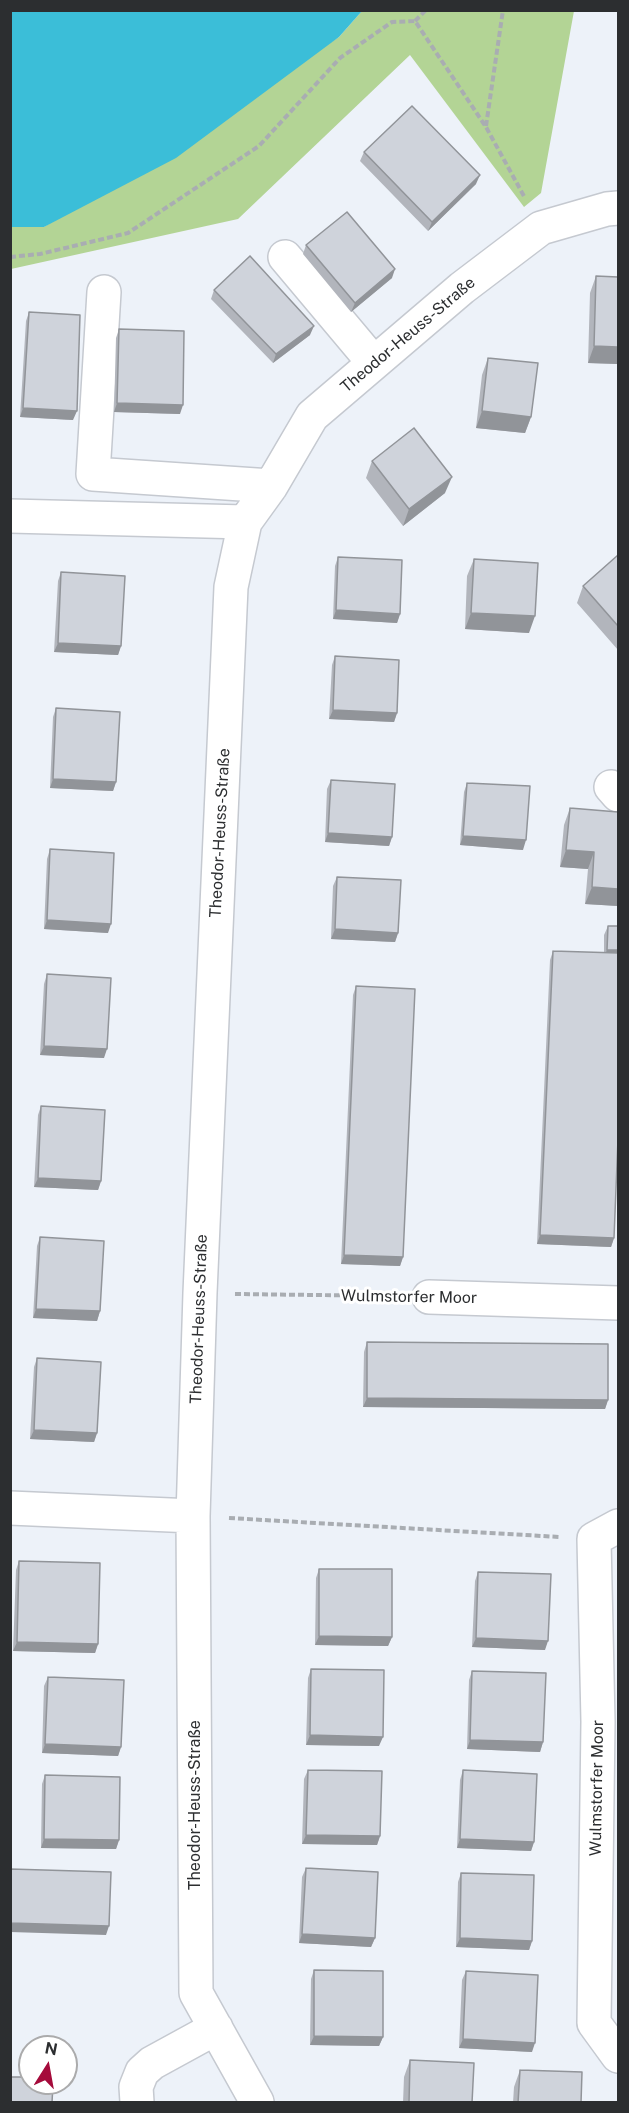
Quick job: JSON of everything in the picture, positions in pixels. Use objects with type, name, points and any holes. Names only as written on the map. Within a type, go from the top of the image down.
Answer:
[{"type":"street","name":"Theodor-Heuss-Straße","points":[[256,2103],[196,1993],[193,1516],[200,1293],[231,587],[245,522],[271,486],[312,416],[462,288],[541,228],[607,208],[618,208]]},
{"type":"street","points":[[285,257],[374,363]]},
{"type":"street","points":[[104,292],[93,474],[271,486]]},
{"type":"street","points":[[10,516],[245,522]]},
{"type":"street","name":"Wulmstorfer Moor","points":[[429,1297],[618,1303]]},
{"type":"street","points":[[10,1508],[193,1516]]},
{"type":"street","name":"Wulmstorfer Moor","points":[[606,1533],[608,1723],[594,2023],[618,2056]]},
{"type":"street","points":[[137,2103],[136,2087],[142,2072],[152,2063],[216,2028]]},
{"type":"path","points":[[10,257],[40,254],[128,233],[259,146],[340,58],[392,22],[415,21],[426,10]]},
{"type":"path","points":[[486,127],[504,10]]},
{"type":"path","points":[[415,21],[486,127],[541,228]]},
{"type":"path","name":"Wulmstorfer Moor","points":[[200,1293],[429,1297]]},
{"type":"path","points":[[193,1516],[606,1533]]},
{"type":"green space","points":[[362,11],[574,11],[541,193],[524,207],[410,55],[238,219],[11,269],[10,227],[44,227],[339,37]]},
{"type":"water","points":[[10,11],[362,11],[339,37],[176,158],[44,227],[11,227]]},
{"type":"building","points":[[412,106],[480,175],[432,222],[364,152]]},
{"type":"building","points":[[347,212],[395,269],[355,303],[306,245]]},
{"type":"building","points":[[250,256],[314,326],[276,354],[214,290]]},
{"type":"building","points":[[596,276],[618,277],[618,347],[594,346]]},
{"type":"building","points":[[29,312],[80,315],[77,411],[23,408]]},
{"type":"building","points":[[119,329],[184,331],[183,405],[117,403]]},
{"type":"building","points":[[488,358],[538,363],[531,417],[482,411]]},
{"type":"building","points":[[414,428],[452,477],[409,509],[372,461]]},
{"type":"building","points":[[618,555],[618,626],[583,586]]},
{"type":"building","points":[[338,557],[402,560],[400,614],[336,610]]},
{"type":"building","points":[[474,559],[538,563],[535,616],[471,613]]},
{"type":"building","points":[[61,572],[125,576],[121,646],[58,643]]},
{"type":"building","points":[[335,656],[399,660],[397,713],[333,710]]},
{"type":"building","points":[[56,708],[120,712],[116,782],[53,779]]},
{"type":"building","points":[[331,780],[395,784],[392,837],[328,833]]},
{"type":"building","points":[[467,783],[530,786],[526,840],[463,836]]},
{"type":"building","points":[[570,808],[618,812],[618,889],[592,887],[594,852],[566,850]]},
{"type":"building","points":[[50,849],[114,853],[111,924],[47,920]]},
{"type":"building","points":[[337,877],[401,880],[398,933],[335,929]]},
{"type":"building","points":[[608,926],[618,926],[618,950],[607,950]]},
{"type":"building","points":[[553,951],[618,953],[618,1139],[614,1238],[540,1235]]},
{"type":"building","points":[[47,974],[111,978],[107,1049],[44,1046]]},
{"type":"building","points":[[356,986],[415,989],[403,1257],[344,1255]]},
{"type":"building","points":[[41,1106],[105,1110],[101,1181],[38,1178]]},
{"type":"building","points":[[40,1237],[104,1241],[100,1311],[36,1309]]},
{"type":"building","points":[[367,1342],[608,1344],[608,1400],[367,1398]]},
{"type":"building","points":[[37,1358],[101,1362],[97,1433],[34,1430]]},
{"type":"building","points":[[19,1561],[100,1563],[98,1644],[17,1642]]},
{"type":"building","points":[[319,1569],[392,1569],[392,1637],[319,1636]]},
{"type":"building","points":[[478,1572],[551,1574],[548,1641],[476,1638]]},
{"type":"building","points":[[311,1669],[384,1670],[383,1737],[310,1735]]},
{"type":"building","points":[[472,1671],[546,1673],[543,1742],[470,1740]]},
{"type":"building","points":[[48,1677],[124,1680],[121,1747],[45,1744]]},
{"type":"building","points":[[308,1770],[382,1771],[380,1836],[306,1835]]},
{"type":"building","points":[[463,1770],[537,1774],[534,1842],[460,1839]]},
{"type":"building","points":[[45,1775],[120,1777],[119,1840],[44,1839]]},
{"type":"building","points":[[306,1868],[378,1872],[375,1938],[302,1934]]},
{"type":"building","points":[[10,1869],[111,1872],[109,1926],[10,1923]]},
{"type":"building","points":[[461,1873],[534,1875],[532,1941],[460,1938]]},
{"type":"building","points":[[314,1970],[383,1971],[383,2037],[314,2036]]},
{"type":"building","points":[[466,1971],[538,1975],[535,2043],[463,2039]]},
{"type":"building","points":[[410,2060],[474,2063],[472,2103],[409,2103]]},
{"type":"building","points":[[520,2070],[582,2072],[581,2103],[518,2103]]},
{"type":"building","points":[[10,2077],[18,2077],[18,2095],[52,2095],[52,2103],[10,2103]]}]
